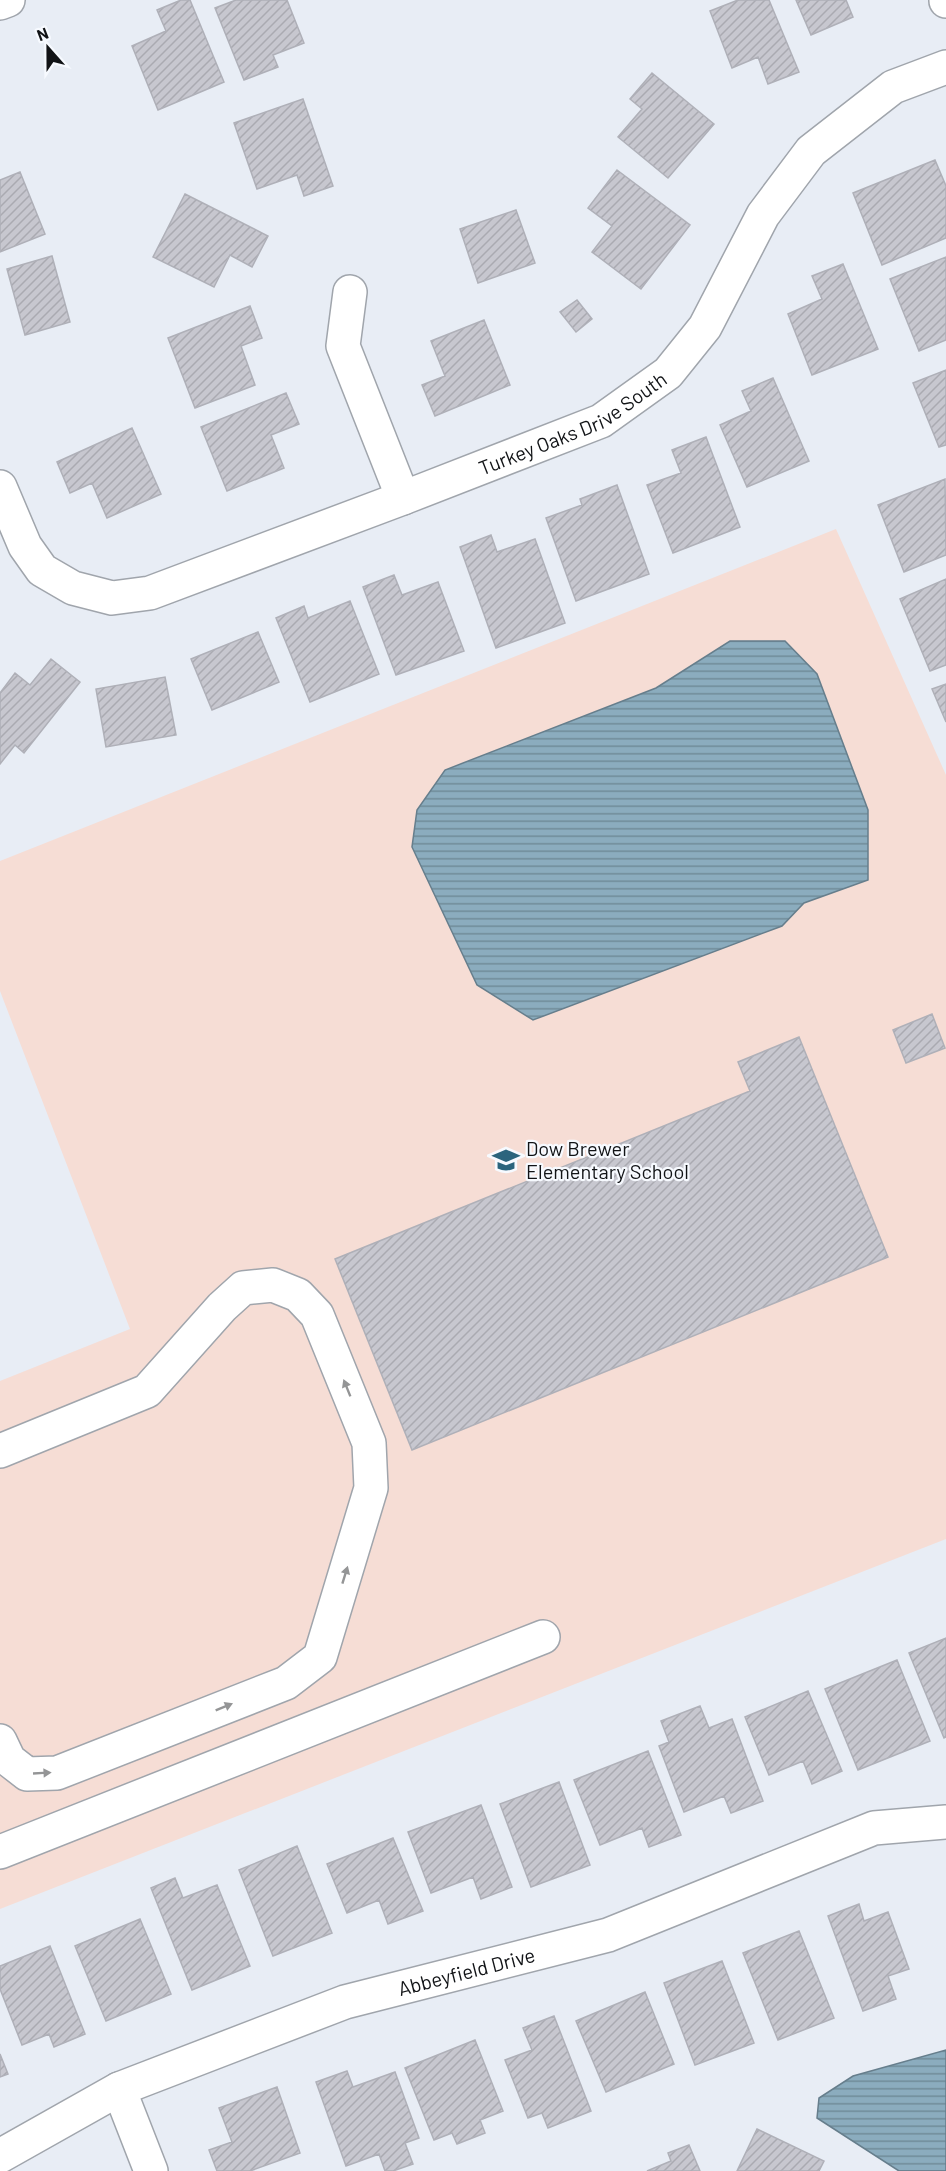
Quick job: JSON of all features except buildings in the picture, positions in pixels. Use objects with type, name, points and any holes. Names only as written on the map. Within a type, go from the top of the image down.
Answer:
[{"type":"street","points":[[0,3],[8,0]]},
{"type":"street","name":"Turkey Oaks Drive South","points":[[0,487],[25,546],[42,570],[73,588],[112,598],[150,593],[403,498],[601,420],[668,373],[705,327],[763,215],[811,151],[893,87],[946,67]]},
{"type":"street","points":[[350,292],[343,346],[403,498]]},
{"type":"street","points":[[0,1451],[147,1391],[222,1307],[243,1288],[273,1285],[298,1295],[317,1315],[369,1443],[371,1488],[320,1657],[286,1683],[57,1773],[27,1774],[9,1760],[0,1741]]},
{"type":"street","points":[[0,1852],[543,1637]]},
{"type":"street","name":"Abbeyfield Drive","points":[[0,2156],[119,2090],[345,2002],[608,1935],[874,1828],[946,1822]]},
{"type":"street","points":[[119,2090],[151,2171]]},
{"type":"shaded area","name":"Dow Brewer Elementary School","points":[[836,529],[946,775],[946,1539],[0,1909],[0,1381],[130,1329],[0,991],[0,861]]},
{"type":"water","points":[[730,641],[785,641],[817,674],[868,810],[868,880],[804,903],[782,926],[533,1020],[477,985],[412,847],[417,810],[445,770],[656,688]]},
{"type":"water","points":[[946,2050],[946,2171],[899,2171],[817,2118],[819,2098],[853,2076]]},
{"type":"place","name":"Dow Brewer Elementary School","points":[[506,1160]]}]
